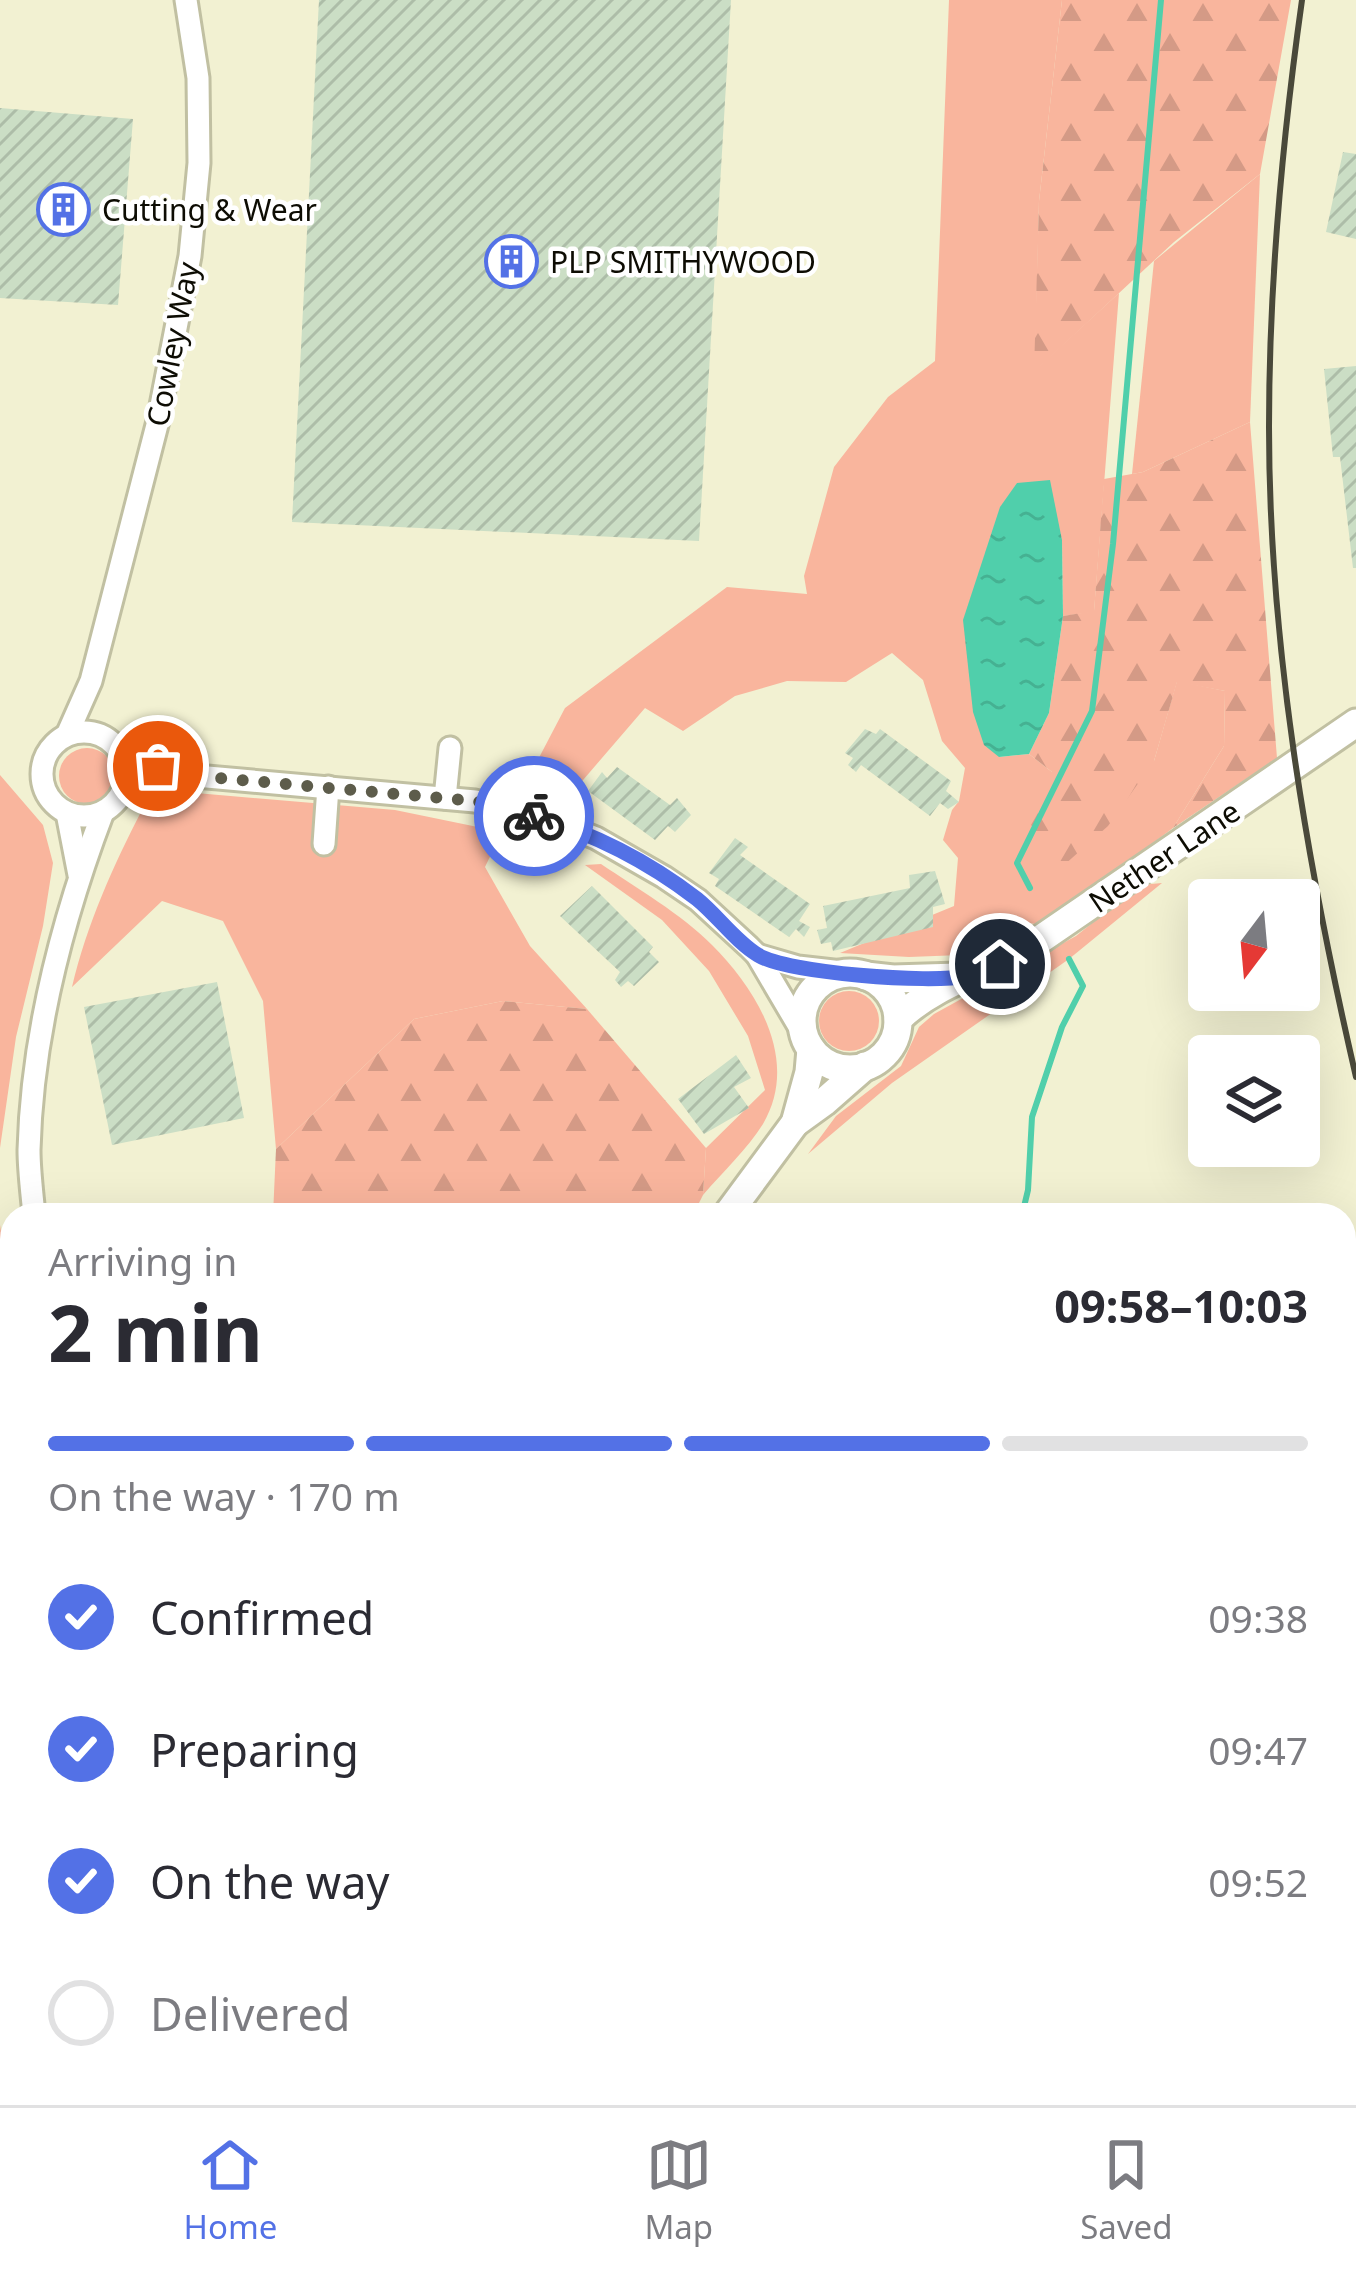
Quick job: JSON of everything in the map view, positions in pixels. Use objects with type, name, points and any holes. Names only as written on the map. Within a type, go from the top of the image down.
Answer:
[{"type":"main road","name":"Nether Lane","points":[[898,1019],[964,977],[1032,945],[1356,723]]},
{"type":"main road","name":"Nether Lane","points":[[859,974],[893,979],[964,977]]},
{"type":"main road","points":[[737,1203],[795,1123],[889,1048],[898,1019],[879,982],[859,974],[836,975],[811,992],[802,1020],[809,1072],[795,1123]]},
{"type":"main road","points":[[807,1042],[821,1060],[835,1066],[865,1066]]},
{"type":"street","name":"Cowley Way","points":[[67,735],[91,681],[158,421],[190,256],[199,164],[198,78],[186,0]]},
{"type":"street","name":"Cowley Way","points":[[91,681],[102,736]]},
{"type":"street","points":[[185,775],[122,794],[103,812],[89,817],[67,813],[49,799],[41,780],[43,760],[51,747],[67,735],[88,732],[102,736],[122,754],[185,775],[475,801],[596,838],[698,900],[757,955],[807,1042]]},
{"type":"street","points":[[445,798],[450,748]]},
{"type":"street","points":[[122,754],[126,769],[122,794]]},
{"type":"street","points":[[324,844],[328,787]]},
{"type":"street","points":[[33,1203],[29,1152],[34,1080],[48,988],[79,875],[103,812]]},
{"type":"street","points":[[67,813],[79,875]]},
{"type":"street","points":[[757,955],[799,967],[859,974]]},
{"type":"green space","points":[[949,0],[1062,0],[1039,201],[1035,370],[1119,293],[1094,612],[1063,616],[1062,540],[999,757],[1029,754],[1052,772],[1154,761],[1177,681],[1225,691],[1224,746],[1173,828],[1043,925],[1021,922],[961,955],[840,953],[954,906],[958,858],[943,840],[959,801],[965,768],[942,741],[923,680],[892,653],[846,682],[787,681],[735,696],[683,731],[645,708],[565,801],[520,794],[565,708],[727,587],[807,594],[804,576],[834,467],[888,397],[935,361]]},
{"type":"green space","points":[[1062,0],[1291,0],[1260,174],[1174,242],[1034,372],[1039,201]]},
{"type":"green space","points":[[1260,174],[1250,422],[1132,474],[1154,261]]},
{"type":"green space","points":[[1250,422],[1277,758],[1173,828],[1224,746],[1225,691],[1177,682],[1154,761],[1108,826],[1063,866],[1028,821],[1052,772],[1029,754],[1049,713],[1063,616],[1094,611],[1104,479],[1143,472]]},
{"type":"green space","points":[[87,748],[107,756],[115,776],[107,796],[87,804],[67,796],[59,776],[67,756]]},
{"type":"green space","points":[[0,775],[43,825],[53,863],[16,1037],[0,1148]]},
{"type":"green space","points":[[196,793],[395,810],[502,832],[485,867],[530,946],[587,1009],[503,1001],[414,1019],[276,1149],[263,1001],[223,921],[162,901],[72,987],[102,896],[143,808]]},
{"type":"green space","points":[[601,864],[700,933],[745,984],[769,1028],[777,1076],[773,1100],[757,1133],[703,1195],[706,1148],[765,1090],[748,1036],[709,971],[662,920],[585,865]]},
{"type":"green space","points":[[1162,883],[1069,959],[892,1083],[808,1154],[836,1116],[901,1066],[919,1027],[934,1014],[1076,936],[1140,885]]},
{"type":"green space","points":[[849,991],[870,1000],[879,1021],[870,1042],[849,1051],[828,1042],[819,1021],[828,1000]]},
{"type":"green space","points":[[503,1001],[587,1009],[706,1148],[699,1203],[274,1203],[276,1149],[414,1019]]},
{"type":"water","points":[[1050,480],[1062,540],[1063,616],[1049,713],[1029,754],[999,757],[984,745],[973,712],[963,620],[1000,507],[1017,483]]},
{"type":"building","name":"PLP SMITHYWOOD","points":[[319,0],[731,0],[699,541],[292,522]]},
{"type":"building","name":"Cutting & Wear","points":[[0,108],[133,119],[118,305],[0,298]]},
{"type":"building","points":[[1343,152],[1356,154],[1356,239],[1326,232]]},
{"type":"building","points":[[1356,366],[1353,568],[1340,457],[1333,457],[1324,369]]},
{"type":"building","points":[[865,729],[876,734],[880,729],[951,781],[946,791],[959,802],[948,809],[940,803],[930,816],[861,765],[856,772],[848,765],[853,758],[845,753]]},
{"type":"building","points":[[617,767],[670,805],[677,798],[691,815],[675,832],[668,826],[655,840],[588,791],[602,772],[607,778]]},
{"type":"building","points":[[735,838],[748,847],[740,855],[810,904],[799,921],[810,927],[804,937],[796,929],[789,937],[715,886],[719,879],[709,873]]},
{"type":"building","points":[[935,871],[945,904],[933,907],[933,927],[833,951],[831,942],[821,944],[817,930],[827,928],[823,906],[910,888],[909,875]]},
{"type":"building","points":[[592,886],[653,947],[649,952],[659,962],[634,986],[628,981],[621,987],[615,980],[620,972],[560,916]]},
{"type":"building","points":[[217,982],[244,1118],[112,1145],[84,1007]]},
{"type":"building","points":[[736,1055],[751,1078],[734,1087],[749,1108],[704,1134],[678,1099]]},
{"type":"waterway","points":[[1030,888],[1017,863],[1092,711],[1113,544],[1161,0]]},
{"type":"waterway","points":[[1025,1203],[1032,1117],[1062,1027],[1083,986],[1069,959]]},
{"type":"railway","points":[[1302,0],[1274,266],[1271,509],[1294,754],[1356,1077]]},
{"type":"way so far","points":[[158,766],[185,775],[475,801],[534,816]]},
{"type":"place","name":"Cutting & Wear","points":[[63,209]]},
{"type":"place","name":"PLP SMITHYWOOD","points":[[511,261]]},
{"type":"route","points":[[534,816],[596,838],[664,877],[698,900],[757,955],[777,962],[893,979],[964,977],[1000,964]]}]
